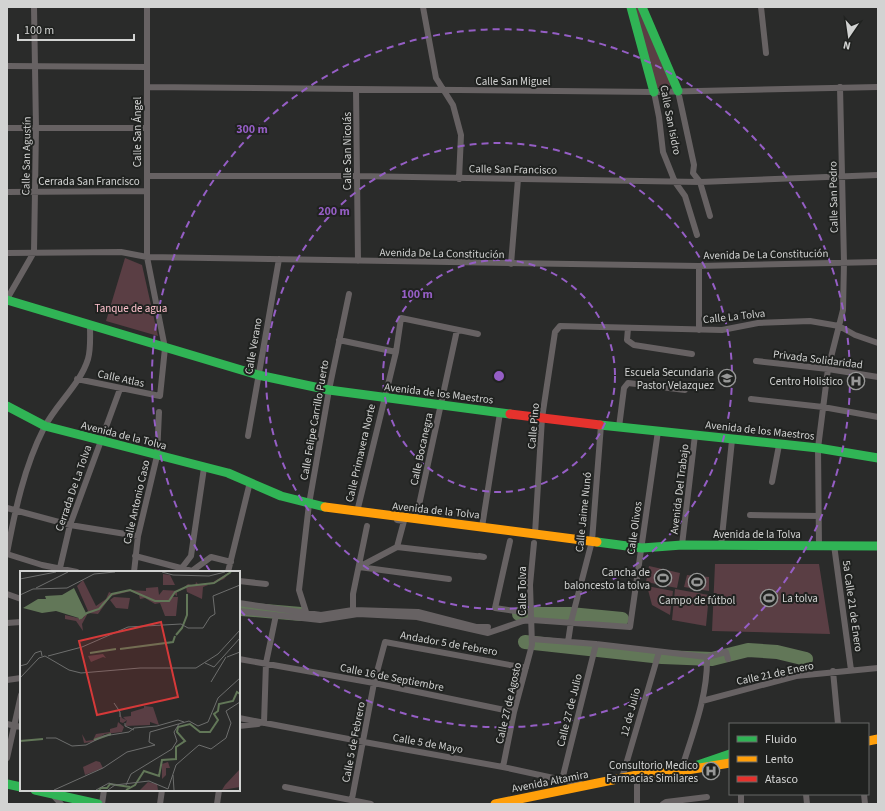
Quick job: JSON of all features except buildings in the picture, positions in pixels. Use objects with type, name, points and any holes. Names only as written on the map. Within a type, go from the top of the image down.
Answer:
[{"type":"street","name":"Calle San Agustín","points":[[7,299],[34,252],[36,66],[34,7]]},
{"type":"street","name":"Calle San Ángel","points":[[147,7],[147,257]]},
{"type":"street","points":[[423,7],[436,78],[453,105],[461,135],[459,179]]},
{"type":"street","name":"Calle San Isidro","points":[[631,7],[654,92],[659,117],[663,152],[675,182],[685,196],[697,234]]},
{"type":"street","name":"Calle San Isidro","points":[[642,7],[678,91],[694,165],[693,173],[700,182],[710,216]]},
{"type":"street","points":[[761,7],[766,53]]},
{"type":"street","points":[[7,66],[147,67]]},
{"type":"street","name":"Calle San Miguel","points":[[147,87],[654,92],[878,87]]},
{"type":"street","name":"Calle San Pedro","points":[[819,546],[818,448],[822,407],[828,369],[843,310],[844,262],[840,87]]},
{"type":"street","name":"Calle San Nicolás","points":[[356,89],[358,261]]},
{"type":"street","points":[[7,128],[147,128]]},
{"type":"street","name":"Calle San Francisco","points":[[147,176],[357,176],[459,179],[700,182],[842,175],[878,175]]},
{"type":"street","points":[[511,264],[518,179]]},
{"type":"street","name":"Cerrada San Francisco","points":[[7,192],[147,191]]},
{"type":"street","name":"Avenida De La Constitución","points":[[7,253],[121,252],[147,257],[699,266],[878,262]]},
{"type":"street","points":[[147,257],[165,348]]},
{"type":"street","name":"Calle Verano","points":[[248,436],[279,259]]},
{"type":"street","points":[[699,266],[699,330]]},
{"type":"street","name":"Calle Felipe Carrillo Puerto","points":[[306,615],[298,590],[309,504],[329,390],[349,294]]},
{"type":"street","name":"Avenida de los Maestros","points":[[7,299],[258,375],[329,390],[440,406],[732,440],[818,448],[878,458]]},
{"type":"street","name":"Calle Primavera Norte","points":[[357,512],[396,352],[401,318],[457,330]]},
{"type":"street","name":"Calle La Tolva","points":[[564,325],[722,330],[758,323],[810,321],[839,326],[855,335],[878,344]]},
{"type":"street","points":[[59,571],[7,554],[15,510],[34,451],[45,426],[77,379],[88,358],[90,325]]},
{"type":"street","name":"Calle Pino","points":[[535,538],[542,418],[556,332],[557,328],[564,325]]},
{"type":"street","points":[[628,328],[627,340],[634,345],[692,354]]},
{"type":"street","points":[[457,330],[478,334]]},
{"type":"street","name":"Calle Bocanegra","points":[[416,519],[457,330]]},
{"type":"street","points":[[339,340],[396,352]]},
{"type":"street","name":"Calle Atlas","points":[[77,379],[160,396],[165,348]]},
{"type":"street","name":"Privada Solidaridad","points":[[756,361],[828,369],[878,377]]},
{"type":"street","points":[[619,427],[624,388],[628,383],[685,390]]},
{"type":"street","name":"Cerrada De La Tolva","points":[[59,571],[70,525],[120,388]]},
{"type":"street","points":[[751,399],[822,407],[878,417]]},
{"type":"street","name":"Avenida de la Tolva","points":[[7,406],[45,426],[100,442],[228,474],[281,496],[309,504],[357,512],[482,527],[535,538],[592,541],[642,548],[682,545],[878,546]]},
{"type":"street","name":"Calle Antonio Caso","points":[[134,571],[134,556],[138,536],[157,456],[159,412]]},
{"type":"street","points":[[482,527],[500,413]]},
{"type":"street","name":"Calle Jaime Nunó","points":[[568,642],[592,541],[601,425]]},
{"type":"street","name":"Calle Olivos","points":[[572,620],[630,627],[658,431]]},
{"type":"street","name":"Avenida Del Trabajo","points":[[682,545],[695,435]]},
{"type":"street","points":[[721,546],[732,440]]},
{"type":"street","points":[[772,482],[779,445]]},
{"type":"street","points":[[181,569],[191,556],[204,468]]},
{"type":"street","points":[[228,571],[250,482]]},
{"type":"street","points":[[7,508],[70,525],[138,536]]},
{"type":"street","points":[[750,515],[819,516]]},
{"type":"street","points":[[389,519],[404,521],[397,548]]},
{"type":"street","points":[[353,610],[353,594],[367,526]]},
{"type":"street","name":"Calle Tolva","points":[[532,642],[530,585],[535,538]]},
{"type":"street","points":[[510,541],[495,608],[515,611],[531,610]]},
{"type":"street","name":"5a Calle 21 de Enero","points":[[834,545],[851,670]]},
{"type":"street","points":[[359,567],[397,548],[479,556]]},
{"type":"street","points":[[134,556],[192,571],[211,557],[231,562]]},
{"type":"street","points":[[359,567],[448,580]]},
{"type":"street","points":[[240,581],[266,584]]},
{"type":"street","points":[[7,594],[20,599]]},
{"type":"street","points":[[240,603],[306,615],[320,620],[370,612]]},
{"type":"street","points":[[240,611],[306,615],[321,615],[353,610],[370,612],[418,612],[488,633],[532,619],[572,620]]},
{"type":"street","points":[[240,726],[264,723],[266,663],[275,628],[276,615]]},
{"type":"street","points":[[7,623],[20,622]]},
{"type":"street","points":[[476,629],[488,627]]},
{"type":"street","name":"Andador 5 de Febrero","points":[[374,683],[385,642],[526,668]]},
{"type":"street","points":[[532,642],[596,644],[657,655],[707,657],[726,652],[728,658]]},
{"type":"street","name":"Calle 27 de Agosto","points":[[503,767],[514,712],[532,642]]},
{"type":"street","name":"Calle 27 de Julio","points":[[562,780],[596,644]]},
{"type":"street","name":"12 de Julio","points":[[622,778],[657,655]]},
{"type":"street","points":[[681,771],[702,701],[707,657]]},
{"type":"street","name":"Calle 16 de Septiembre","points":[[240,659],[374,683],[514,712]]},
{"type":"street","name":"Calle 21 de Enero","points":[[702,701],[796,676],[833,671],[878,668]]},
{"type":"street","points":[[833,671],[838,723]]},
{"type":"street","points":[[7,680],[20,678]]},
{"type":"street","name":"Calle 5 de Febrero","points":[[352,802],[374,683]]},
{"type":"street","points":[[7,758],[18,726],[20,705]]},
{"type":"street","name":"Calle 5 de Mayo","points":[[240,718],[503,767],[589,786]]},
{"type":"street","points":[[7,724],[18,726]]},
{"type":"street","name":"Avenida Altamira","points":[[681,771],[714,758],[729,754]]},
{"type":"street","name":"Avenida Altamira","points":[[495,804],[637,775],[681,771],[729,763]]},
{"type":"street","points":[[637,775],[637,804]]},
{"type":"street","points":[[7,784],[20,787]]},
{"type":"street","points":[[285,787],[352,802],[370,804]]},
{"type":"street","points":[[39,791],[98,804]]},
{"type":"street","points":[[102,804],[104,791]]},
{"type":"street","points":[[160,804],[162,791]]},
{"type":"street","points":[[217,804],[219,791]]},
{"type":"street","points":[[52,794],[61,804]]},
{"type":"street","points":[[662,804],[666,802],[707,797]]},
{"type":"green space","points":[[632,7],[646,7],[673,85],[654,89]]},
{"type":"green space","name":"Tanque de agua","points":[[125,258],[142,265],[158,336],[106,321]]},
{"type":"green space","name":"La tolva","points":[[715,564],[819,564],[830,634],[712,631]]},
{"type":"green space","name":"Cancha de baloncesto la tolva","points":[[649,566],[680,573],[677,588],[646,582]]},
{"type":"green space","name":"Campo de fútbol","points":[[687,575],[709,577],[709,591],[684,587]]},
{"type":"green space","points":[[647,586],[673,591],[670,615],[652,605]]},
{"type":"green space","points":[[675,589],[709,595],[706,626],[672,620]]},
{"type":"waterway","points":[[241,609],[301,614]]},
{"type":"waterway","points":[[519,614],[570,614],[622,619]]},
{"type":"waterway","points":[[525,642],[662,657],[712,659],[748,650],[777,652],[806,659]]},
{"type":"traffic: fast","points":[[631,7],[654,92]]},
{"type":"traffic: fast","points":[[642,7],[678,91]]},
{"type":"traffic: fast","points":[[7,300],[258,375],[329,390],[510,414]]},
{"type":"traffic: fast","points":[[7,406],[45,426],[228,473],[281,496],[325,507]]},
{"type":"traffic: fast","points":[[600,425],[818,448],[878,458]]},
{"type":"traffic: fast","points":[[597,542],[642,548],[682,545],[878,546]]},
{"type":"traffic: fast","points":[[695,766],[729,754]]},
{"type":"traffic: fast","points":[[7,784],[20,787]]},
{"type":"traffic: fast","points":[[40,791],[98,804]]},
{"type":"traffic: slow","points":[[325,507],[597,542]]},
{"type":"traffic: slow","points":[[869,741],[878,739]]},
{"type":"traffic: slow","points":[[495,804],[637,775],[681,771],[729,763]]},
{"type":"traffic: jam","points":[[510,414],[600,425]]},
{"type":"place","name":"Escuela Secundaria Pastor Velazquez","points":[[727,378]]},
{"type":"place","name":"Centro Holistico","points":[[856,381]]},
{"type":"place","name":"Cancha de baloncesto la tolva","points":[[663,578]]},
{"type":"place","name":"Campo de fútbol","points":[[697,582]]},
{"type":"place","name":"La tolva","points":[[769,598]]},
{"type":"place","name":"Consultorio Medico Farmacias Similares","points":[[711,771]]}]
